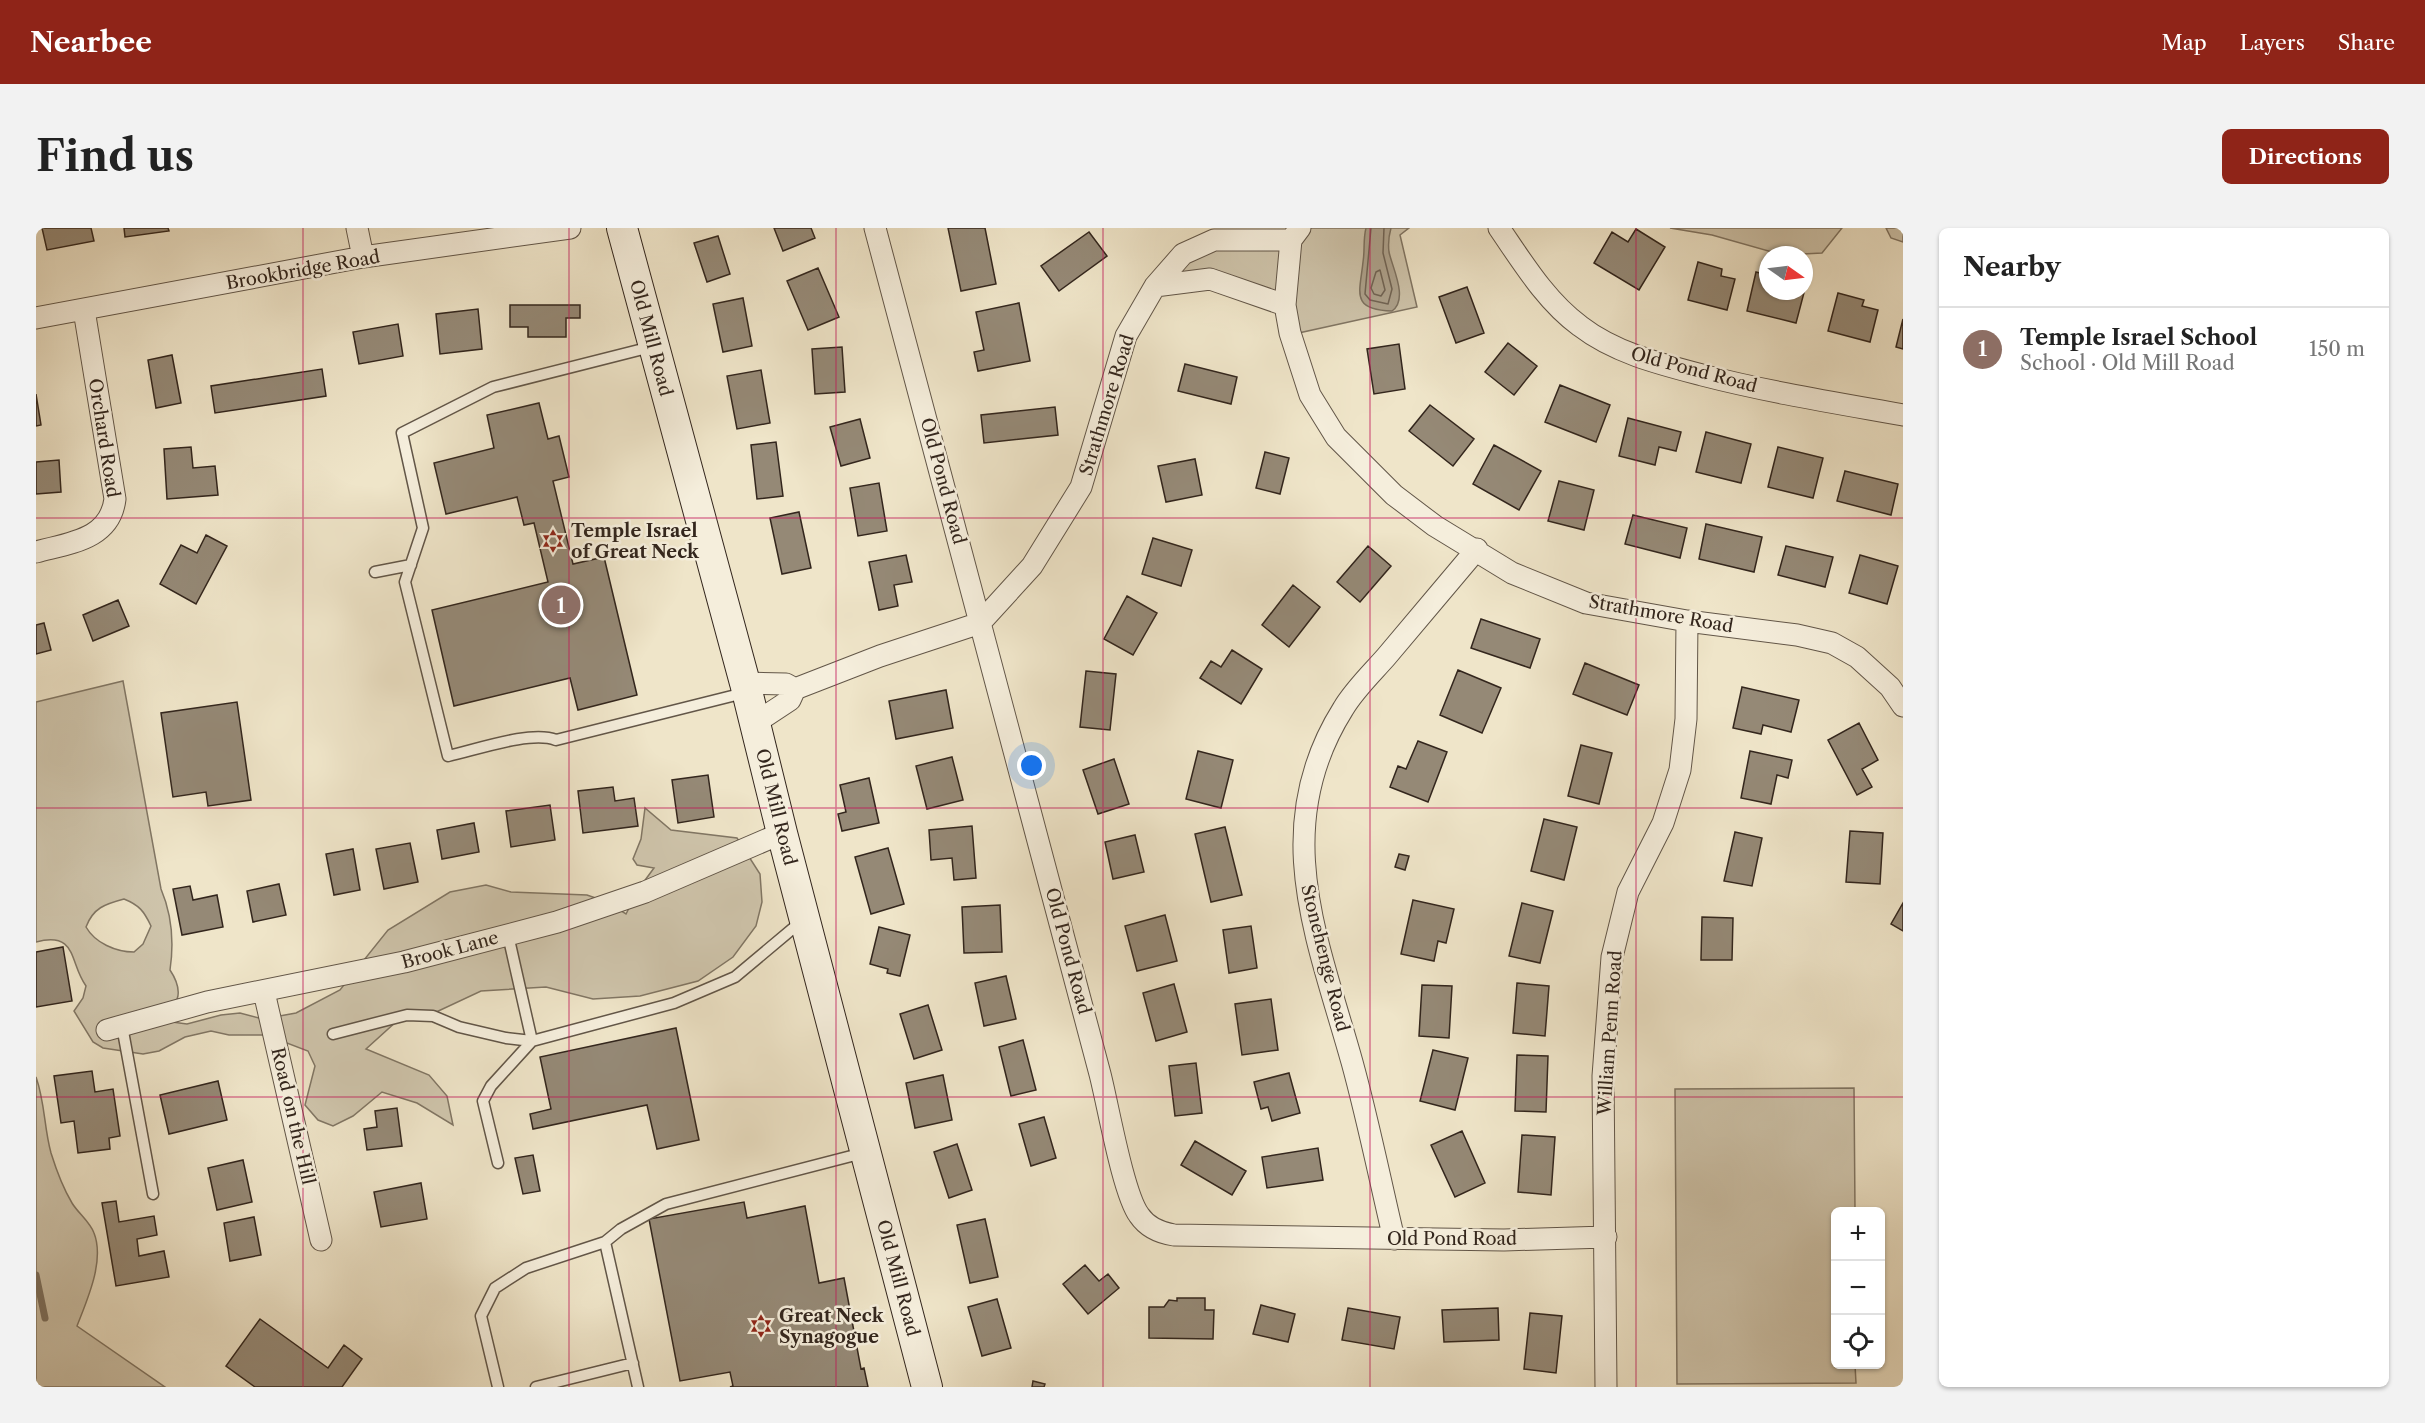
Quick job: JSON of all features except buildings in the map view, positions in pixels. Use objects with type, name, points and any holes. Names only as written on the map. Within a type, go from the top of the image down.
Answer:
[{"type":"street","points":[[357,228],[363,258]]},
{"type":"street","name":"Brookbridge Road","points":[[36,318],[363,258],[570,228]]},
{"type":"street","name":"Old Mill Road","points":[[622,228],[746,688],[927,1387]]},
{"type":"street","name":"Old Pond Road","points":[[875,228],[1100,1074],[1129,1193],[1139,1215],[1159,1232],[1174,1235],[1504,1240],[1606,1237]]},
{"type":"street","name":"Old Pond Road","points":[[1499,228],[1536,282],[1579,326],[1610,346],[1662,365],[1746,386],[1903,415]]},
{"type":"street","name":"Strathmore Road","points":[[755,723],[790,700],[795,689],[880,656],[980,622],[1032,566],[1081,487],[1126,336],[1155,286],[1183,254],[1214,240],[1295,234],[1288,268],[1285,305],[1290,333],[1310,395],[1336,437],[1394,495],[1435,526],[1477,549],[1512,573],[1586,603],[1687,621],[1797,634],[1832,643],[1857,657],[1890,687],[1903,706]]},
{"type":"street","points":[[1155,286],[1210,279],[1285,305]]},
{"type":"street","name":"Orchard Road","points":[[36,552],[85,538],[102,529],[113,515],[115,499],[84,310]]},
{"type":"street","name":"Stonehenge Road","points":[[1394,1239],[1363,1101],[1309,904],[1302,858],[1302,830],[1306,802],[1319,757],[1343,708],[1477,549]]},
{"type":"street","name":"William Penn Road","points":[[1606,1387],[1604,1076],[1612,957],[1628,892],[1663,823],[1680,770],[1686,719],[1687,621]]},
{"type":"street","points":[[746,688],[786,684],[795,689]]},
{"type":"street","name":"Brook Lane","points":[[114,1028],[207,1002],[404,963],[508,935],[645,892],[782,833]]},
{"type":"street","name":"Road on the Hill","points":[[264,992],[321,1240]]},
{"type":"lane","points":[[653,346],[493,387],[402,433],[423,528],[405,582],[448,756],[521,740],[548,737],[556,740],[746,688]]},
{"type":"lane","points":[[375,572],[411,565]]},
{"type":"lane","points":[[333,1034],[407,1015],[433,1016],[459,1027],[506,1038],[532,1041],[674,1003],[735,977],[804,919]]},
{"type":"lane","points":[[508,935],[532,1041]]},
{"type":"lane","points":[[114,1028],[153,1194]]},
{"type":"lane","points":[[498,1163],[483,1101],[490,1086],[532,1041]]},
{"type":"lane","points":[[498,1387],[480,1316],[495,1288],[526,1268],[605,1242],[621,1229],[666,1204],[865,1152]]},
{"type":"lane","points":[[605,1242],[638,1387]]},
{"type":"lane","points":[[536,1387],[633,1363]]},
{"type":"shaded area","points":[[1305,228],[1409,228],[1400,235],[1417,307],[1294,334],[1293,242]]},
{"type":"shaded area","points":[[1670,228],[1842,228],[1822,253],[1813,253],[1813,246],[1759,246],[1759,248],[1712,235]]},
{"type":"shaded area","points":[[1886,228],[1903,228],[1903,242],[1891,238]]},
{"type":"shaded area","points":[[1291,240],[1285,305],[1177,282],[1183,254]]},
{"type":"shaded area","points":[[123,681],[161,889],[168,909],[171,929],[170,970],[177,984],[178,996],[164,1021],[187,1024],[221,1015],[240,1013],[263,1019],[296,1013],[340,990],[388,930],[450,892],[486,885],[511,892],[587,895],[607,902],[626,914],[640,887],[654,868],[637,865],[633,859],[641,839],[645,808],[671,830],[737,838],[760,874],[762,902],[756,926],[733,957],[698,981],[640,996],[593,999],[546,987],[481,991],[432,1014],[397,1021],[366,1049],[429,1075],[447,1096],[453,1125],[417,1103],[382,1092],[353,1116],[333,1126],[318,1120],[305,1105],[315,1066],[308,1051],[266,1035],[229,1035],[211,1031],[185,1037],[159,1051],[143,1054],[103,1048],[93,1042],[74,1011],[83,998],[86,986],[70,951],[59,941],[36,942],[36,702]],"holes":[[[124,899],[140,909],[151,926],[143,944],[134,952],[107,946],[95,938],[86,927],[96,911]]]},
{"type":"shaded area","points":[[36,1077],[57,1172],[72,1203],[92,1229],[97,1244],[96,1268],[77,1326],[165,1387],[36,1387]]},
{"type":"shaded area","points":[[1854,1088],[1855,1207],[1831,1207],[1831,1369],[1855,1369],[1856,1383],[1677,1384],[1675,1089]]},
{"type":"water","points":[[1366,228],[1391,228],[1389,252],[1399,291],[1397,306],[1392,311],[1369,307],[1361,297],[1360,282]]},
{"type":"waterway","points":[[36,1275],[45,1318]]},
{"type":"place","name":"Temple Israel of Great Neck","points":[[553,541]]},
{"type":"place","name":"Temple Israel School","points":[[561,605]]},
{"type":"place","name":"Great Neck Synagogue","points":[[761,1326]]}]
